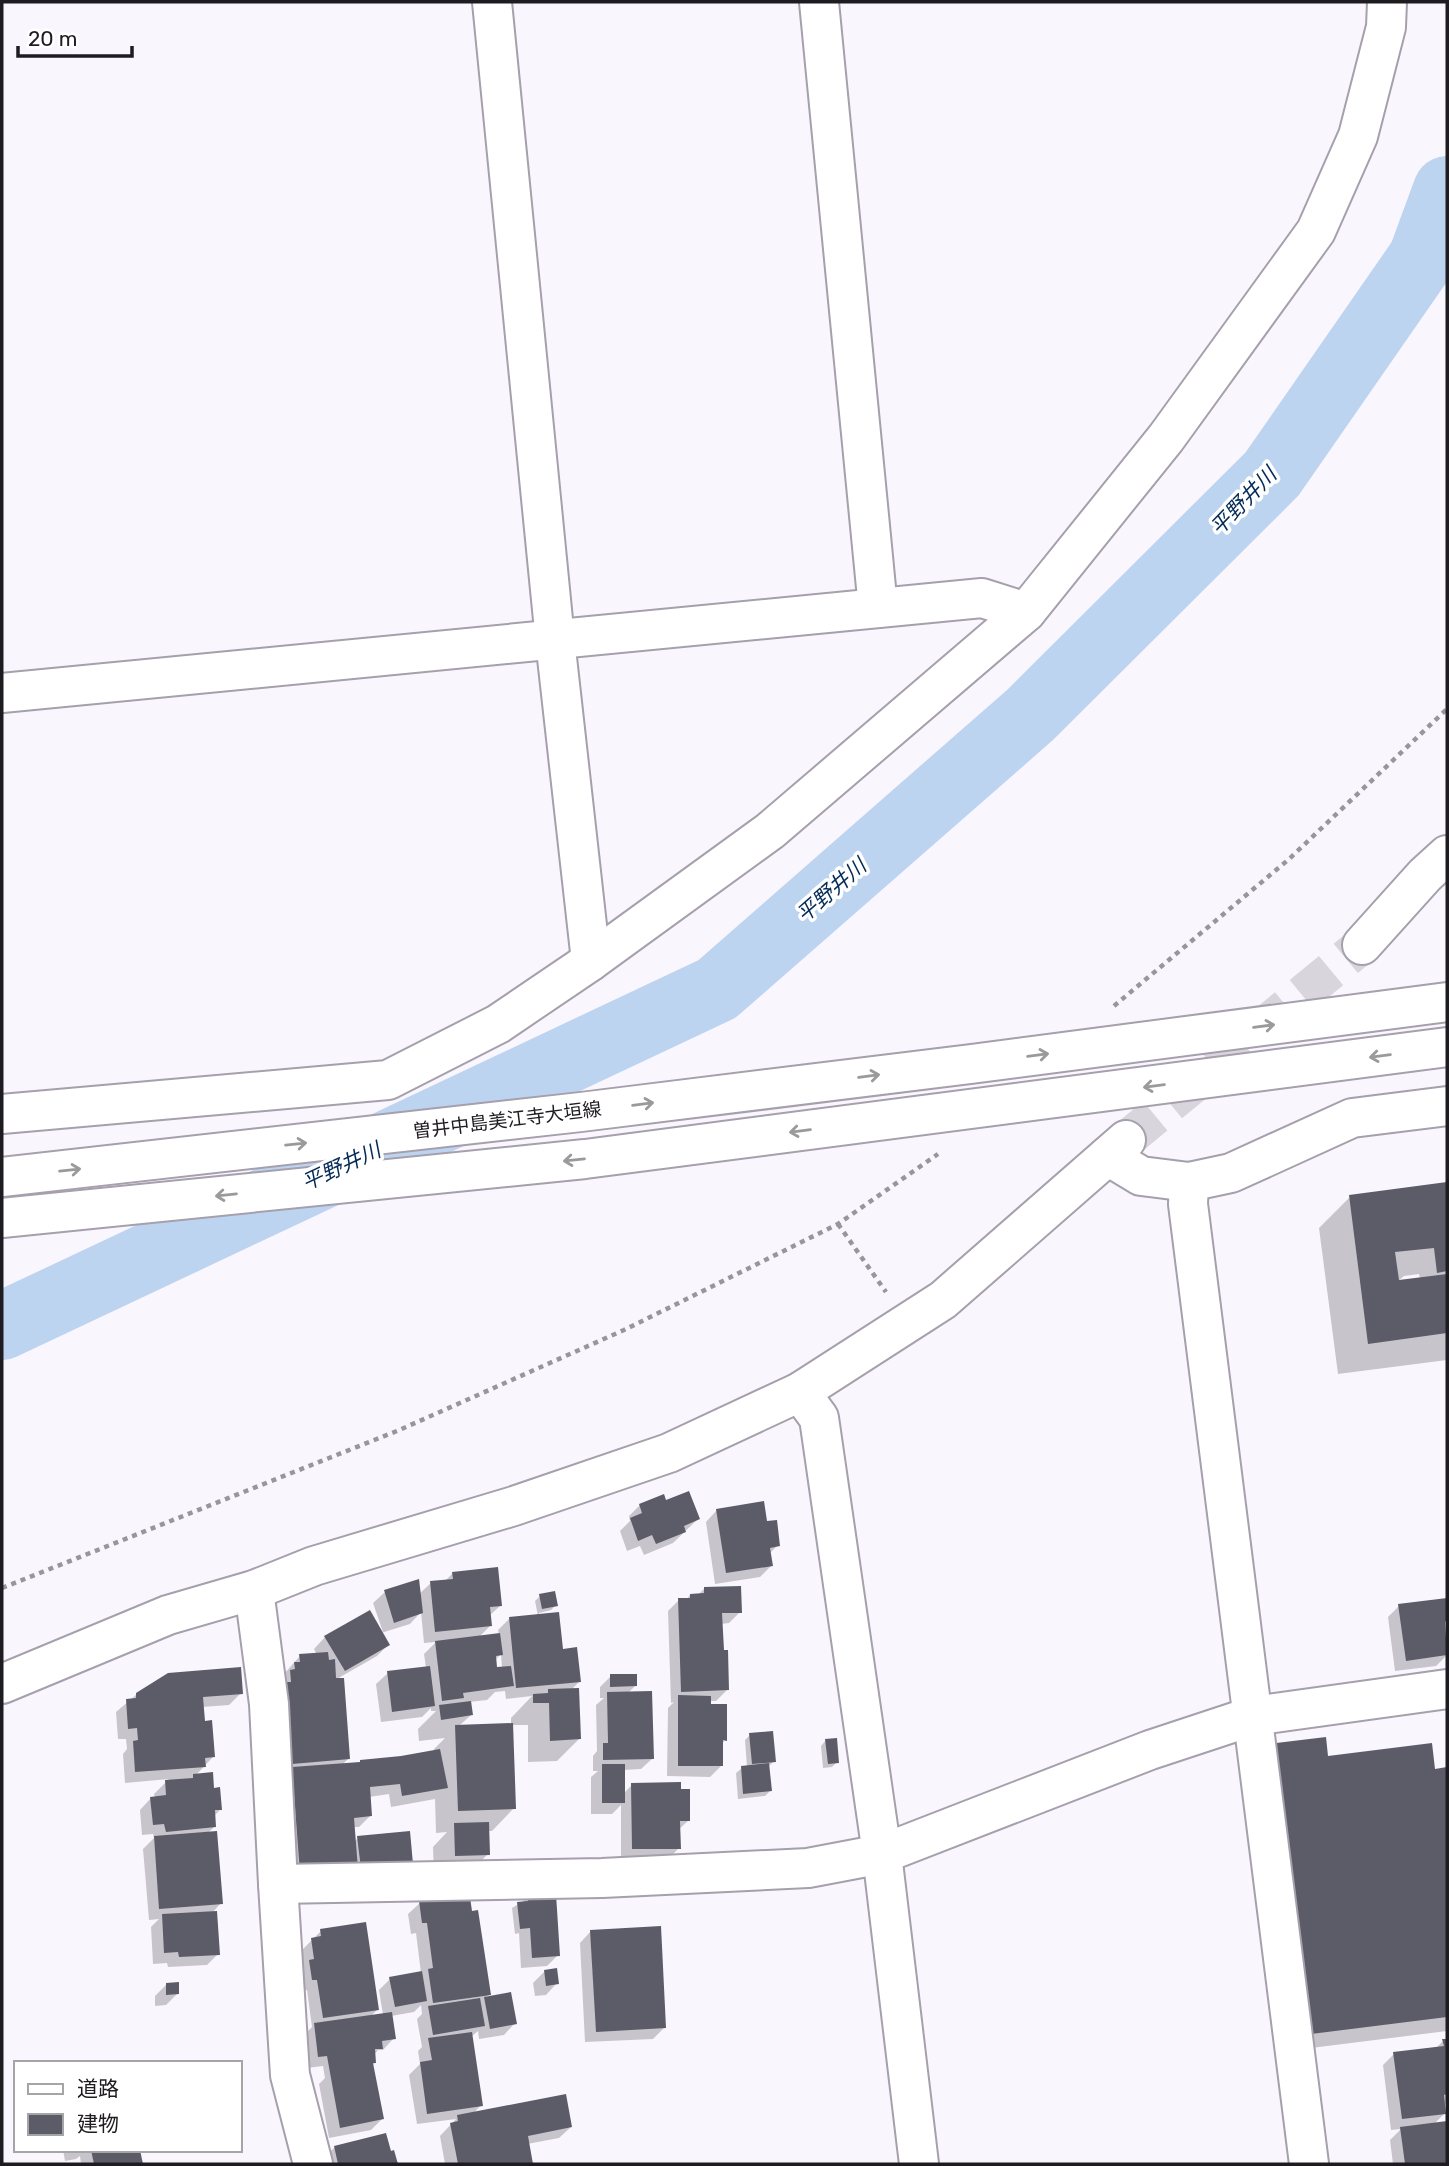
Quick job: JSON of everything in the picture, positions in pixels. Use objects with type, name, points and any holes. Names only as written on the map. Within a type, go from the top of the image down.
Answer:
[{"type":"street","points":[[492,2],[555,640],[591,961]]},
{"type":"street","points":[[819,2],[878,608]]},
{"type":"street","points":[[2,1114],[388,1080],[498,1024],[591,961],[770,831],[1026,612],[1166,438],[1317,231],[1358,136],[1385,27],[1387,2]]},
{"type":"street","points":[[2,693],[982,598],[1026,612]]},
{"type":"street","points":[[1362,945],[1425,875],[1447,855]]},
{"type":"street","name":"曽井中島美江寺大垣線","points":[[2,1177],[581,1112],[1447,1002]]},
{"type":"street","points":[[2,1218],[585,1159],[1447,1047]]},
{"type":"street","points":[[2,1684],[168,1615],[254,1590],[314,1566],[514,1506],[668,1453],[800,1392],[943,1300],[1117,1148],[1140,1176],[1189,1182],[1231,1173],[1352,1118],[1447,1106]]},
{"type":"street","points":[[1189,1182],[1188,1204],[1309,2164]]},
{"type":"street","points":[[800,1392],[819,1418],[882,1854],[919,2164]]},
{"type":"street","points":[[254,1590],[269,1704],[290,2075],[313,2164]]},
{"type":"street","points":[[278,1884],[602,1878],[808,1868],[882,1854],[1150,1749],[1253,1716],[1447,1689]]},
{"type":"path","points":[[1106,1013],[1288,860],[1447,709]]},
{"type":"path","points":[[2,1588],[397,1431],[624,1330],[838,1224],[945,1148]]},
{"type":"path","points":[[838,1224],[908,1322]]},
{"type":"building","points":[[1447,1182],[1447,1271],[1437,1273],[1434,1248],[1395,1252],[1399,1280],[1447,1274],[1447,1333],[1368,1344],[1349,1195]]},
{"type":"building","points":[[689,1491],[700,1519],[684,1526],[686,1532],[656,1544],[652,1535],[638,1541],[630,1518],[642,1513],[639,1504],[664,1494],[666,1500]]},
{"type":"building","points":[[764,1501],[767,1521],[777,1520],[780,1546],[770,1548],[773,1566],[726,1573],[716,1509]]},
{"type":"building","points":[[498,1567],[502,1606],[490,1607],[492,1626],[435,1632],[430,1581],[453,1579],[452,1572]]},
{"type":"building","points":[[419,1579],[423,1613],[394,1623],[384,1590]]},
{"type":"building","points":[[741,1586],[742,1613],[722,1613],[724,1650],[728,1650],[729,1690],[681,1692],[678,1598],[690,1598],[690,1594],[704,1593],[704,1587]]},
{"type":"building","points":[[555,1591],[558,1606],[542,1609],[539,1594]]},
{"type":"building","points":[[1447,1598],[1447,1655],[1406,1661],[1398,1604]]},
{"type":"building","points":[[370,1610],[390,1645],[345,1671],[324,1636]]},
{"type":"building","points":[[559,1612],[563,1649],[577,1647],[581,1682],[516,1688],[509,1617]]},
{"type":"building","points":[[500,1633],[503,1655],[496,1656],[497,1667],[511,1666],[514,1686],[463,1693],[464,1698],[442,1701],[435,1641]]},
{"type":"building","points":[[328,1652],[329,1660],[335,1659],[336,1678],[344,1678],[350,1759],[292,1764],[286,1682],[291,1682],[290,1670],[295,1669],[294,1662],[300,1662],[299,1654]]},
{"type":"building","points":[[430,1666],[435,1706],[392,1712],[387,1671]]},
{"type":"building","points":[[241,1667],[243,1694],[203,1697],[205,1721],[212,1720],[215,1757],[205,1758],[206,1767],[135,1772],[133,1741],[138,1740],[137,1728],[128,1729],[126,1699],[136,1698],[136,1693],[168,1673]]},
{"type":"building","points":[[610,1674],[637,1674],[637,1686],[610,1687]]},
{"type":"building","points":[[579,1688],[581,1739],[550,1741],[549,1703],[533,1703],[533,1694],[548,1693],[548,1689]]},
{"type":"building","points":[[652,1691],[654,1759],[603,1760],[603,1743],[608,1743],[607,1692]]},
{"type":"building","points":[[678,1695],[711,1696],[711,1704],[727,1704],[727,1741],[723,1740],[723,1766],[678,1766]]},
{"type":"building","points":[[471,1701],[473,1715],[441,1720],[439,1705]]},
{"type":"building","points":[[513,1723],[516,1809],[458,1811],[455,1725]]},
{"type":"building","points":[[773,1731],[776,1762],[752,1764],[749,1733]]},
{"type":"building","points":[[1326,1737],[1328,1756],[1432,1743],[1435,1769],[1447,1767],[1447,2017],[1303,2035],[1267,1744]]},
{"type":"building","points":[[837,1738],[839,1763],[828,1764],[825,1739]]},
{"type":"building","points":[[440,1749],[448,1788],[402,1796],[400,1784],[370,1787],[372,1816],[354,1818],[358,1869],[300,1873],[292,1767],[360,1762]]},
{"type":"building","points":[[769,1763],[772,1791],[743,1794],[741,1766]]},
{"type":"building","points":[[602,1764],[625,1764],[625,1803],[602,1803]]},
{"type":"building","points":[[213,1772],[214,1788],[220,1787],[222,1810],[215,1810],[216,1827],[166,1832],[164,1824],[153,1825],[150,1797],[166,1795],[165,1780],[193,1778],[193,1774]]},
{"type":"building","points":[[681,1782],[681,1789],[690,1789],[690,1821],[680,1821],[681,1849],[632,1849],[631,1783]]},
{"type":"building","points":[[489,1822],[490,1855],[455,1856],[454,1823]]},
{"type":"building","points":[[217,1831],[223,1904],[159,1909],[154,1836]]},
{"type":"building","points":[[410,1831],[413,1864],[361,1869],[357,1836]]},
{"type":"building","points":[[556,1894],[560,1956],[532,1958],[530,1928],[520,1929],[517,1902],[528,1901],[528,1896]]},
{"type":"building","points":[[470,1897],[472,1911],[478,1910],[491,1995],[433,2003],[428,1969],[433,1968],[427,1923],[422,1923],[419,1901]]},
{"type":"building","points":[[217,1911],[220,1955],[179,1957],[178,1952],[164,1953],[162,1914]]},
{"type":"building","points":[[366,1922],[379,2010],[323,2018],[317,1980],[312,1980],[309,1960],[314,1959],[311,1938],[321,1936],[320,1929]]},
{"type":"building","points":[[661,1926],[666,2028],[596,2032],[590,1930]]},
{"type":"building","points":[[557,1968],[559,1984],[546,1986],[544,1970]]},
{"type":"building","points":[[422,1971],[427,2001],[395,2007],[389,1977]]},
{"type":"building","points":[[179,1982],[179,1994],[166,1995],[166,1983]]},
{"type":"building","points":[[511,1992],[517,2024],[490,2029],[484,1997]]},
{"type":"building","points":[[480,1998],[485,2026],[433,2035],[428,2006]]},
{"type":"building","points":[[392,2012],[396,2039],[382,2041],[383,2049],[375,2049],[376,2063],[373,2063],[384,2119],[340,2128],[327,2056],[318,2057],[314,2023]]},
{"type":"building","points":[[472,2032],[483,2106],[427,2114],[420,2062],[432,2060],[428,2038]]},
{"type":"building","points":[[1442,2039],[1447,2039],[1447,2094],[1444,2095],[1446,2114],[1402,2119],[1393,2052],[1444,2046]]},
{"type":"building","points":[[566,2094],[572,2127],[528,2136],[533,2164],[458,2164],[450,2123],[458,2121],[457,2115]]},
{"type":"building","points":[[1447,2121],[1447,2164],[1405,2164],[1400,2127]]},
{"type":"building","points":[[386,2133],[398,2164],[338,2164],[334,2146]]},
{"type":"building","points":[[91,2152],[140,2152],[143,2164],[94,2164]]},
{"type":"waterway","name":"平野井川","points":[[2,1326],[717,989],[1030,715],[1272,474],[1422,258],[1447,190]]},
{"type":"tunnel","points":[[1126,1140],[1362,945]]}]
